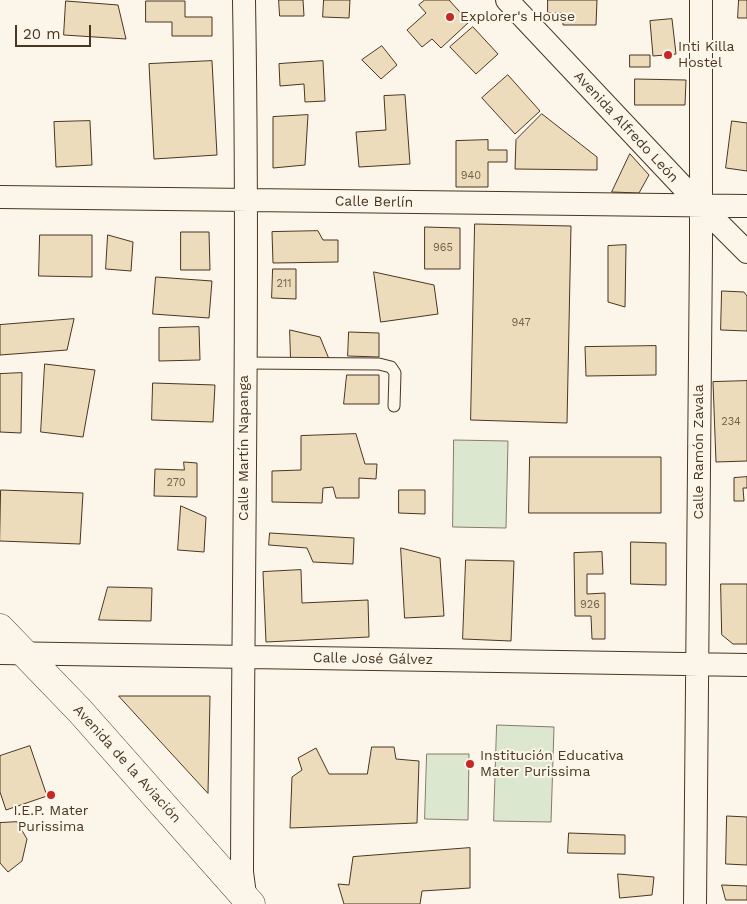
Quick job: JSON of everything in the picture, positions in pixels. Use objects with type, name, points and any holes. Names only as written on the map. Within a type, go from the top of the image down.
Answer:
[{"type":"main road","name":"Avenida de la Aviación","points":[[0,628],[13,653],[80,711],[248,900]]},
{"type":"street","name":"Calle Martín Napanga","points":[[244,0],[246,200],[242,872],[248,900]]},
{"type":"street","name":"Avenida Alfredo León","points":[[507,0],[701,206],[747,252]]},
{"type":"street","name":"Calle Ramón Zavala","points":[[696,904],[701,0]]},
{"type":"street","name":"Calle Berlín","points":[[0,197],[747,206]]},
{"type":"street","name":"Calle José Gálvez","points":[[13,653],[747,665]]},
{"type":"lane","points":[[245,363],[379,364],[391,367],[395,373],[394,406]]},
{"type":"green space","points":[[454,440],[508,441],[506,528],[453,527]]},
{"type":"green space","points":[[497,725],[554,727],[551,822],[494,821]]},
{"type":"green space","points":[[427,754],[469,754],[468,820],[425,819]]},
{"type":"building","points":[[279,0],[303,0],[304,16],[280,16]]},
{"type":"building","points":[[324,0],[350,0],[349,18],[323,17]]},
{"type":"building","points":[[425,0],[449,0],[469,22],[441,48],[432,39],[422,47],[407,30],[426,13],[419,5]]},
{"type":"building","points":[[548,0],[597,0],[596,25],[563,25],[563,13],[548,13]]},
{"type":"building","points":[[739,0],[747,0],[747,18],[738,18]]},
{"type":"building","points":[[66,1],[118,5],[126,39],[64,35]]},
{"type":"building","points":[[146,1],[185,1],[185,17],[212,17],[212,36],[172,36],[172,22],[146,22]]},
{"type":"building","points":[[672,19],[676,54],[653,56],[650,21]]},
{"type":"building","points":[[473,27],[498,54],[476,74],[450,47]]},
{"type":"building","points":[[382,46],[397,65],[381,79],[362,60]]},
{"type":"building","points":[[630,55],[650,55],[650,67],[630,67]]},
{"type":"building","points":[[212,61],[217,155],[154,159],[149,64]]},
{"type":"building","points":[[323,61],[325,101],[305,102],[304,84],[280,86],[279,64]]},
{"type":"building","points":[[508,75],[540,111],[515,134],[482,98]]},
{"type":"building","points":[[635,79],[686,80],[685,105],[635,105]]},
{"type":"building","points":[[405,95],[410,164],[359,167],[356,132],[386,130],[384,96]]},
{"type":"building","points":[[542,114],[597,157],[597,170],[515,169],[516,140]]},
{"type":"building","points":[[308,115],[305,165],[273,168],[273,117]]},
{"type":"building","points":[[90,121],[92,165],[56,167],[54,122]]},
{"type":"building","points":[[732,121],[747,123],[747,171],[726,168]]},
{"type":"building","points":[[488,140],[488,150],[507,150],[507,162],[488,162],[488,187],[456,187],[456,141]]},
{"type":"building","points":[[630,154],[649,175],[639,193],[612,192]]},
{"type":"building","points":[[475,224],[571,226],[567,423],[471,420]]},
{"type":"building","points":[[425,227],[460,228],[460,269],[425,269]]},
{"type":"building","points":[[318,231],[323,240],[338,240],[338,262],[273,263],[272,232]]},
{"type":"building","points":[[181,232],[209,232],[210,270],[181,270]]},
{"type":"building","points":[[40,235],[92,235],[92,277],[39,276]]},
{"type":"building","points":[[108,235],[133,242],[131,271],[106,269]]},
{"type":"building","points":[[626,245],[625,307],[608,302],[608,246]]},
{"type":"building","points":[[273,269],[296,269],[296,299],[272,298]]},
{"type":"building","points":[[374,272],[434,285],[438,314],[381,322]]},
{"type":"building","points":[[156,277],[212,281],[209,318],[153,314]]},
{"type":"building","points":[[722,291],[744,292],[747,296],[747,331],[721,330]]},
{"type":"building","points":[[74,319],[67,350],[0,355],[0,325]]},
{"type":"building","points":[[199,327],[200,360],[159,361],[159,328]]},
{"type":"building","points":[[290,330],[320,337],[329,359],[291,361]]},
{"type":"building","points":[[349,332],[379,333],[379,357],[348,356]]},
{"type":"building","points":[[656,346],[656,375],[586,376],[585,347]]},
{"type":"building","points":[[45,364],[95,370],[83,437],[41,432]]},
{"type":"building","points":[[22,373],[21,433],[0,432],[0,374]]},
{"type":"building","points":[[347,375],[379,375],[379,404],[344,404]]},
{"type":"building","points":[[747,381],[747,461],[716,462],[713,382]]},
{"type":"building","points":[[153,383],[215,385],[213,422],[152,420]]},
{"type":"building","points":[[356,434],[365,464],[377,464],[376,479],[359,478],[359,498],[336,498],[333,487],[323,488],[322,503],[272,502],[272,471],[301,470],[301,436]]},
{"type":"building","points":[[530,457],[661,457],[661,513],[529,513]]},
{"type":"building","points":[[184,462],[197,463],[197,497],[154,496],[155,469],[184,470]]},
{"type":"building","points":[[747,477],[747,488],[743,488],[744,501],[734,501],[734,478]]},
{"type":"building","points":[[1,490],[83,493],[80,544],[0,541]]},
{"type":"building","points":[[399,490],[425,490],[425,514],[399,513]]},
{"type":"building","points":[[181,506],[206,517],[204,552],[178,550]]},
{"type":"building","points":[[270,533],[354,538],[353,564],[313,562],[307,548],[269,545]]},
{"type":"building","points":[[631,542],[666,543],[666,585],[631,584]]},
{"type":"building","points":[[401,548],[440,558],[444,616],[405,618]]},
{"type":"building","points":[[602,552],[603,574],[587,574],[587,594],[605,593],[605,639],[592,639],[591,616],[575,616],[574,553]]},
{"type":"building","points":[[466,560],[514,561],[511,641],[463,639]]},
{"type":"building","points":[[301,570],[302,603],[368,600],[369,637],[266,642],[263,572]]},
{"type":"building","points":[[721,584],[747,584],[747,644],[733,644],[722,635]]},
{"type":"building","points":[[108,587],[152,588],[151,621],[99,620]]},
{"type":"building","points":[[119,696],[210,696],[208,793]]},
{"type":"building","points":[[30,746],[47,796],[6,810],[0,792],[0,756]]},
{"type":"building","points":[[372,747],[394,747],[396,759],[419,761],[417,823],[290,828],[292,777],[302,770],[298,758],[316,748],[329,774],[367,774]]},
{"type":"building","points":[[727,816],[747,817],[747,865],[726,864]]},
{"type":"building","points":[[17,822],[27,839],[22,861],[8,872],[0,863],[0,823]]},
{"type":"building","points":[[569,833],[625,835],[625,854],[568,853]]},
{"type":"building","points":[[470,848],[470,888],[422,891],[420,904],[344,904],[338,884],[349,885],[353,857]]},
{"type":"building","points":[[618,874],[654,877],[652,895],[620,898]]},
{"type":"building","points":[[722,885],[747,886],[747,900],[726,900]]},
{"type":"place","name":"Explorer's House","points":[[450,17]]},
{"type":"place","name":"Inti Killa Hostel","points":[[668,55]]},
{"type":"place","name":"Institución Educativa Mater Purissima","points":[[470,764]]},
{"type":"place","name":"I.E.P. Mater Purissima","points":[[51,795]]}]
